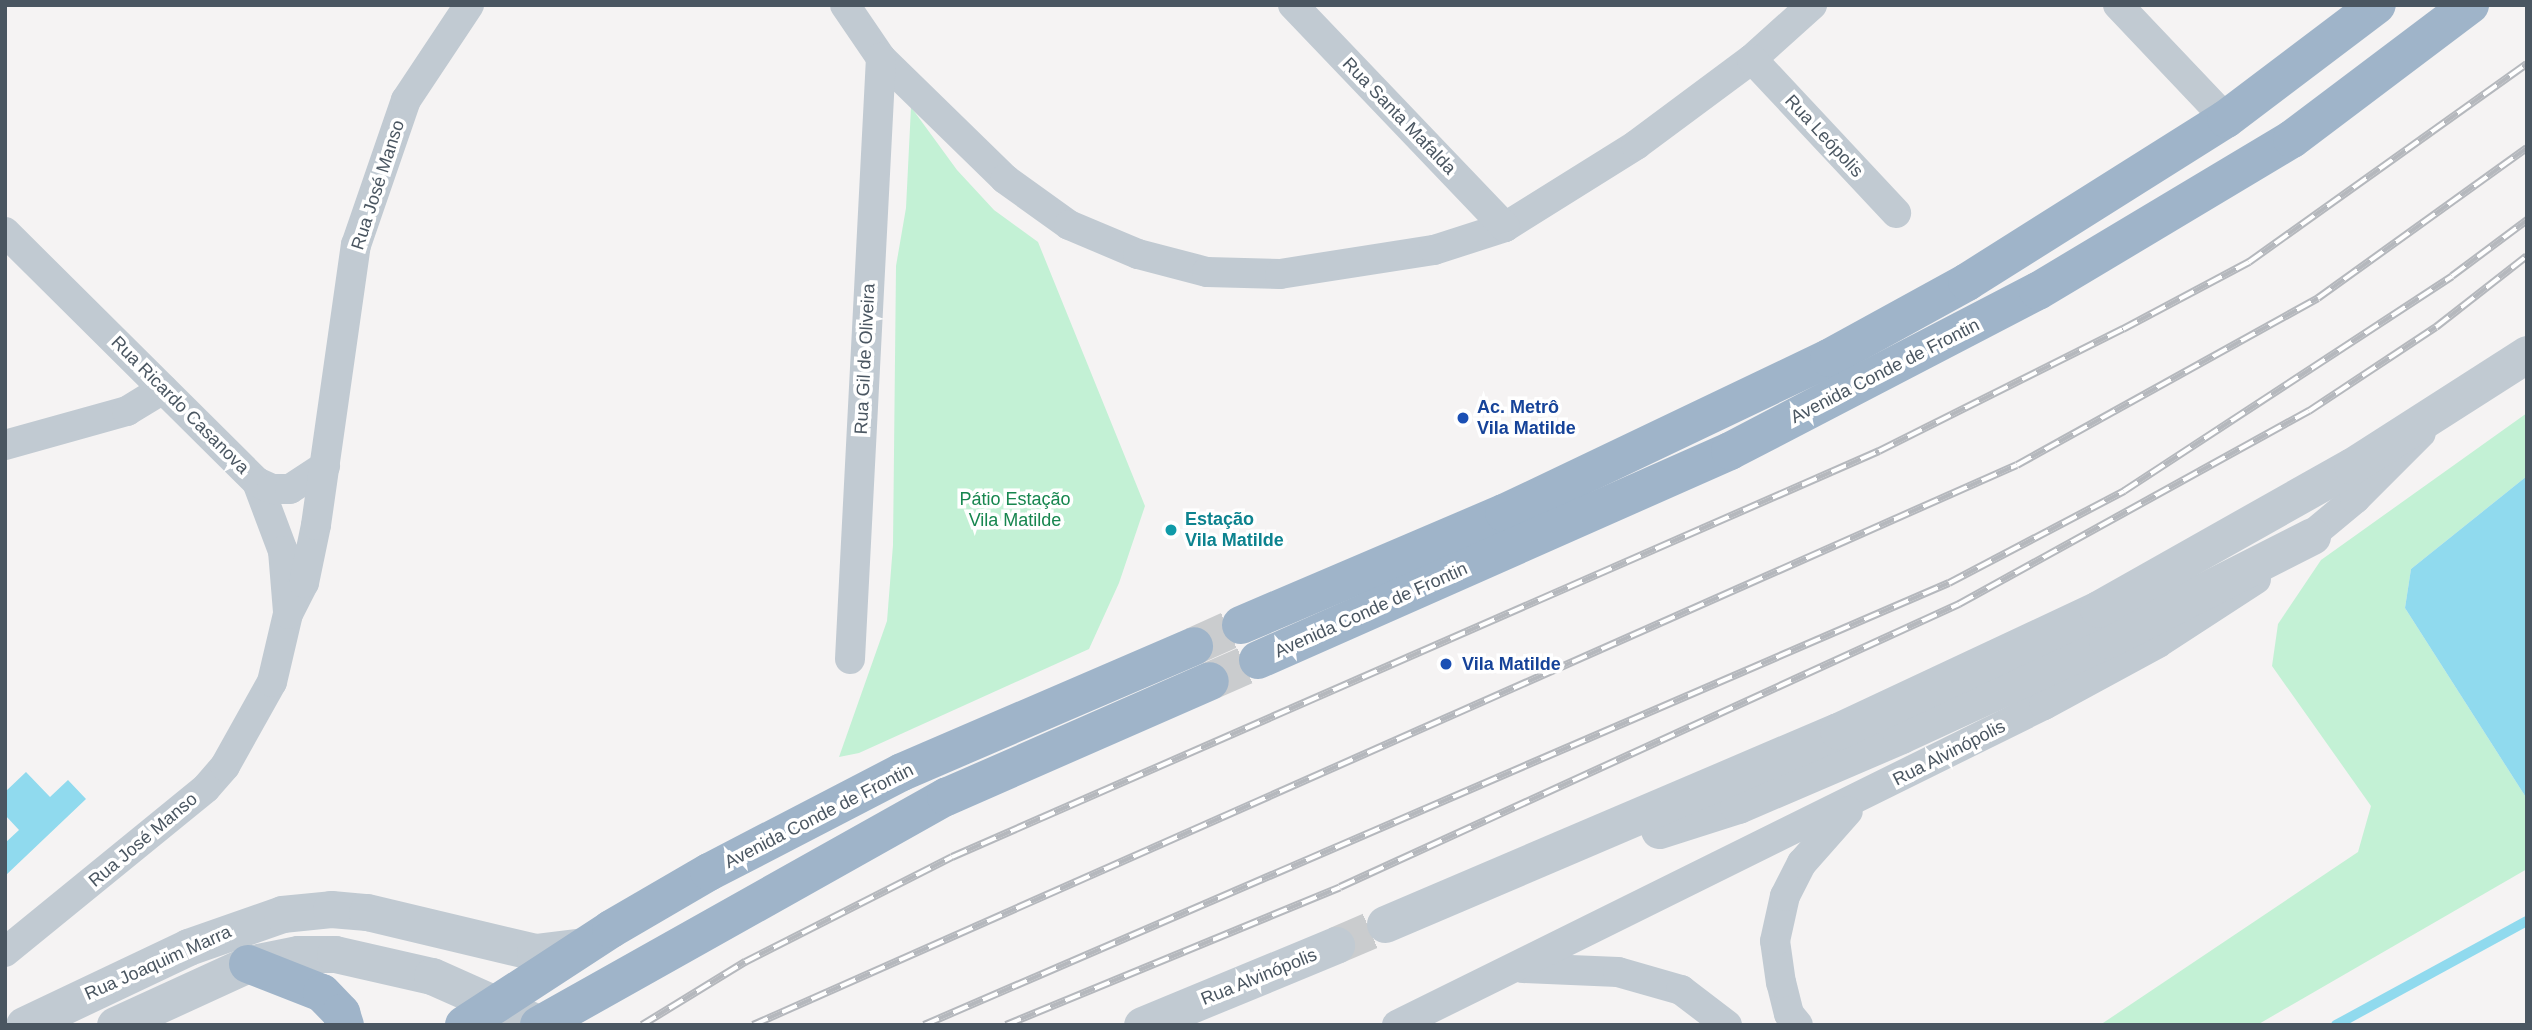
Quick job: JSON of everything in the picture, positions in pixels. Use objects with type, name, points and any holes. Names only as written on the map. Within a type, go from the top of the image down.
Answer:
[{"type":"highway","name":"Avenida Conde de Frontin","points":[[1241,625],[1504,513],[1829,358],[1967,282],[2226,119],[2377,5]]},
{"type":"highway","name":"Avenida Conde de Frontin","points":[[1258,660],[1730,451],[2038,291],[2292,139],[2470,5]]},
{"type":"highway","name":"Avenida Conde de Frontin","points":[[479,1015],[584,946],[709,872],[902,772],[1194,646]]},
{"type":"highway","points":[[540,1024],[946,797],[1210,681]]},
{"type":"highway","points":[[248,964],[322,993],[341,1013],[345,1025]]},
{"type":"street","name":"Rua José Manso","points":[[5,951],[178,814],[225,766],[272,682],[288,614],[304,583],[325,466],[356,245],[406,100],[469,5]]},
{"type":"street","points":[[845,5],[881,58],[1005,179],[1069,225],[1138,254],[1207,272],[1280,274],[1434,250],[1505,227],[1636,145],[1752,59],[1812,5]]},
{"type":"street","name":"Rua Santa Mafalda","points":[[1293,5],[1505,227]]},
{"type":"street","points":[[2118,5],[2226,119]]},
{"type":"street","name":"Rua Gil de Oliveira","points":[[849,659],[881,58]]},
{"type":"street","name":"Rua Leópolis","points":[[1752,59],[1896,213]]},
{"type":"street","name":"Rua Ricardo Casanova","points":[[5,232],[257,482],[283,551],[288,614]]},
{"type":"street","name":"Rua Alvinópolis","points":[[1385,924],[1838,731],[2098,609],[2352,466],[2527,354]]},
{"type":"street","points":[[5,445],[127,411],[163,389]]},
{"type":"street","name":"Rua Alvinópolis","points":[[1397,1025],[1519,968],[1858,799],[2158,643],[2239,592],[2312,536],[2449,402]]},
{"type":"street","points":[[257,482],[272,489],[290,489],[325,466]]},
{"type":"street","points":[[1542,858],[1648,834],[1738,805],[2108,640],[2312,536]]},
{"type":"street","points":[[1798,1025],[1789,1014],[1775,941],[1785,896],[1802,863],[1858,799]]},
{"type":"street","name":"Rua Joaquim Marra","points":[[24,1025],[188,947],[282,914],[331,909],[367,912],[535,952],[584,946]]},
{"type":"street","name":"Rua Alvinópolis","points":[[1142,1025],[1336,945]]},
{"type":"street","points":[[115,1025],[248,964],[298,954],[384,962],[432,976],[479,1015],[540,1024]]},
{"type":"street","points":[[1519,968],[1618,972],[1681,990],[1727,1025]]},
{"type":"green space","name":"Pátio Estação Vila Matilde","points":[[911,107],[957,170],[994,210],[1038,242],[1145,506],[1119,583],[1089,649],[859,753],[839,757],[887,621],[893,545],[896,266],[906,208]]},
{"type":"green space","points":[[2527,413],[2527,476],[2411,569],[2405,608],[2527,799],[2527,869],[2257,1025],[2100,1025],[2358,852],[2371,806],[2272,666],[2278,624],[2321,560]]},
{"type":"water","points":[[2527,476],[2527,799],[2405,608],[2411,569]]},
{"type":"water","points":[[26,772],[50,797],[68,780],[86,799],[5,876],[5,843],[19,830],[5,815],[5,792]]},
{"type":"waterway","points":[[2336,1025],[2527,921]]},
{"type":"tunnel","points":[[1194,646],[1241,625]]},
{"type":"tunnel","points":[[1210,681],[1258,660]]},
{"type":"tunnel","points":[[1336,945],[1385,924]]},
{"type":"railway","points":[[642,1025],[745,962],[952,857],[1879,451],[2123,329],[2249,262],[2527,64]]},
{"type":"railway","points":[[753,1025],[2017,465],[2318,298],[2527,148]]},
{"type":"railway","points":[[924,1025],[1949,583],[2124,491],[2452,276],[2527,220]]},
{"type":"railway","points":[[1006,1025],[1340,887],[1959,604],[2309,411],[2436,327],[2527,256]]},
{"type":"place","name":"Ac. Metrô Vila Matilde","points":[[1463,418]]},
{"type":"place","name":"Estação Vila Matilde","points":[[1171,530]]},
{"type":"place","name":"Vila Matilde","points":[[1446,664]]}]
